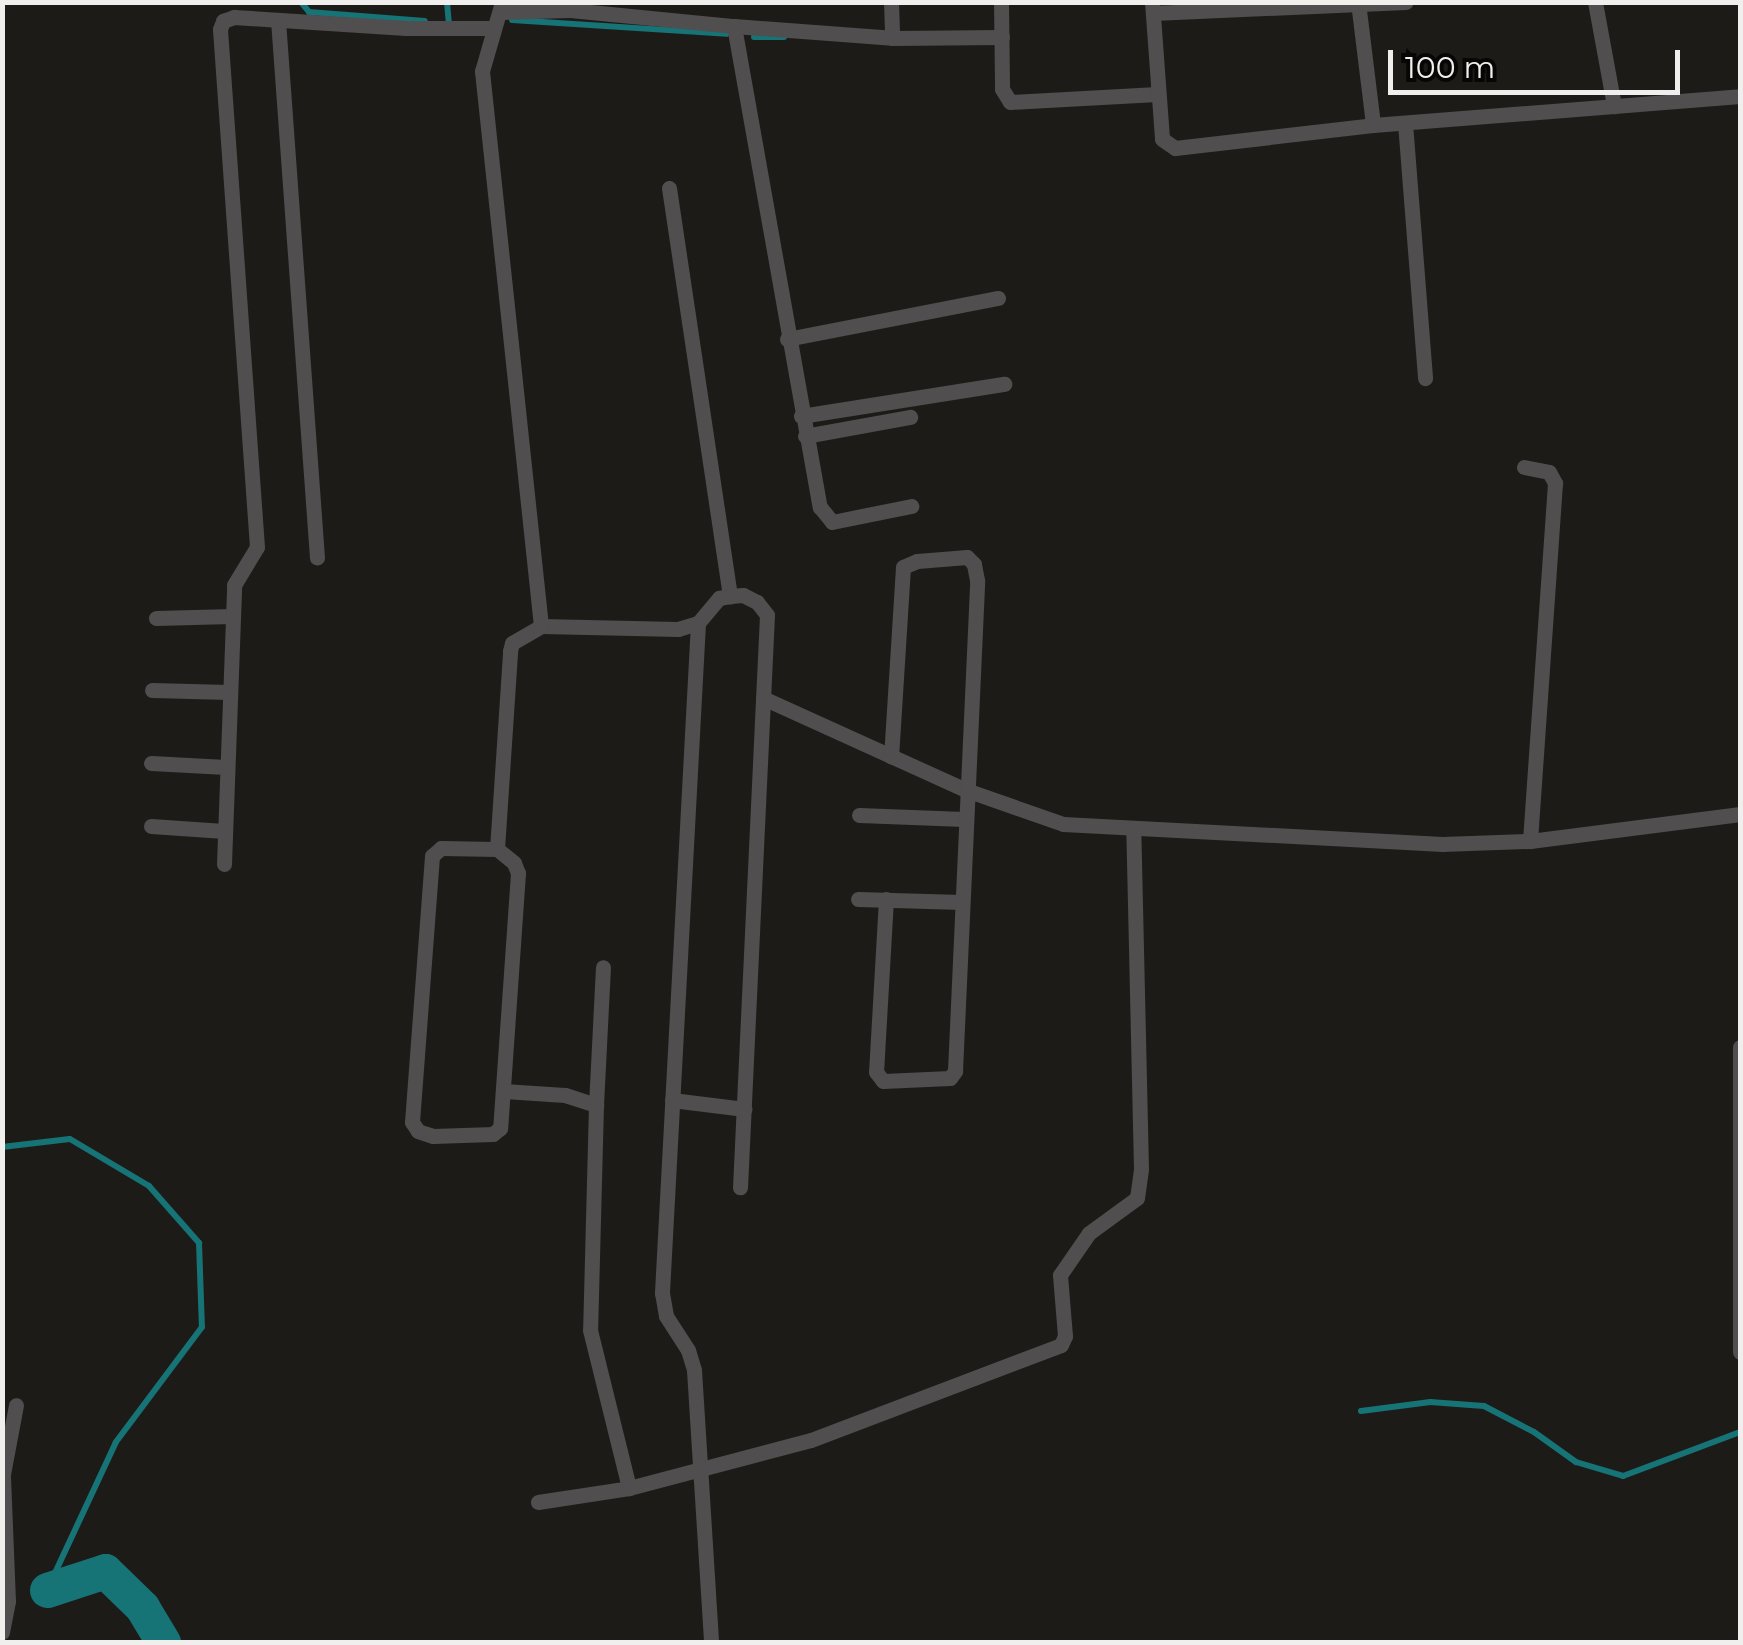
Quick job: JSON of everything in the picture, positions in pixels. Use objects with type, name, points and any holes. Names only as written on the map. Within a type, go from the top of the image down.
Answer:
[{"type":"street","points":[[891,2],[892,38]]},
{"type":"street","points":[[1002,2],[1002,89],[1010,102],[1157,94]]},
{"type":"street","points":[[1406,2],[1153,8],[1162,139],[1168,145],[1740,96]]},
{"type":"street","points":[[1594,2],[1614,106]]},
{"type":"street","points":[[1358,4],[1373,125]]},
{"type":"street","points":[[541,626],[482,71],[502,7],[570,6],[734,26],[892,38],[1002,37]]},
{"type":"street","points":[[224,864],[234,585],[256,553],[257,542],[220,29],[223,22],[234,17],[494,28]]},
{"type":"street","points":[[278,20],[317,558]]},
{"type":"street","points":[[734,26],[820,506],[832,522],[912,506]]},
{"type":"street","points":[[1405,122],[1424,378]]},
{"type":"street","points":[[670,188],[730,596]]},
{"type":"street","points":[[788,340],[998,298]]},
{"type":"street","points":[[801,416],[1004,384]]},
{"type":"street","points":[[805,436],[910,417]]},
{"type":"street","points":[[1524,467],[1549,472],[1556,496],[1530,841]]},
{"type":"street","points":[[886,899],[876,1072],[883,1080],[946,1078],[955,1071],[978,580],[974,564],[967,557],[917,561],[903,567],[892,757]]},
{"type":"street","points":[[497,849],[512,643],[541,626],[678,629],[698,623],[719,598],[730,596],[758,602],[767,615],[740,1187]]},
{"type":"street","points":[[156,618],[232,616]]},
{"type":"street","points":[[698,623],[662,1293],[666,1316],[688,1350],[694,1370],[711,1642]]},
{"type":"street","points":[[152,690],[229,692]]},
{"type":"street","points":[[763,698],[966,790],[1063,824],[1442,844],[1530,841],[1740,814]]},
{"type":"street","points":[[151,763],[226,767]]},
{"type":"street","points":[[859,815],[964,818]]},
{"type":"street","points":[[151,826],[224,830]]},
{"type":"street","points":[[538,1502],[629,1488],[854,1426],[1062,1345],[1066,1336],[1060,1275],[1090,1233],[1138,1198],[1141,1169],[1133,829]]},
{"type":"street","points":[[441,848],[497,849],[514,863],[519,890],[500,1128],[494,1134],[433,1136],[418,1130],[412,1122],[432,856],[441,848]]},
{"type":"street","points":[[858,899],[962,902]]},
{"type":"street","points":[[603,967],[590,1330],[629,1488]]},
{"type":"street","points":[[1740,1046],[1740,1352]]},
{"type":"street","points":[[502,1091],[565,1094],[596,1105]]},
{"type":"street","points":[[672,1100],[744,1109]]},
{"type":"street","points":[[2,1632],[8,1600],[3,1474],[16,1405]]},
{"type":"waterway","points":[[301,2],[309,12],[425,21]]},
{"type":"waterway","points":[[447,2],[449,24]]},
{"type":"waterway","points":[[512,20],[727,34]]},
{"type":"waterway","points":[[754,37],[784,37]]},
{"type":"waterway","points":[[2,1147],[70,1139],[149,1186],[199,1243],[202,1327],[116,1442],[47,1590]]},
{"type":"waterway","points":[[1361,1411],[1430,1402],[1484,1406],[1534,1432],[1576,1462],[1623,1476],[1740,1432]]},
{"type":"waterway","points":[[47,1590],[105,1571],[142,1607],[163,1642]]}]
